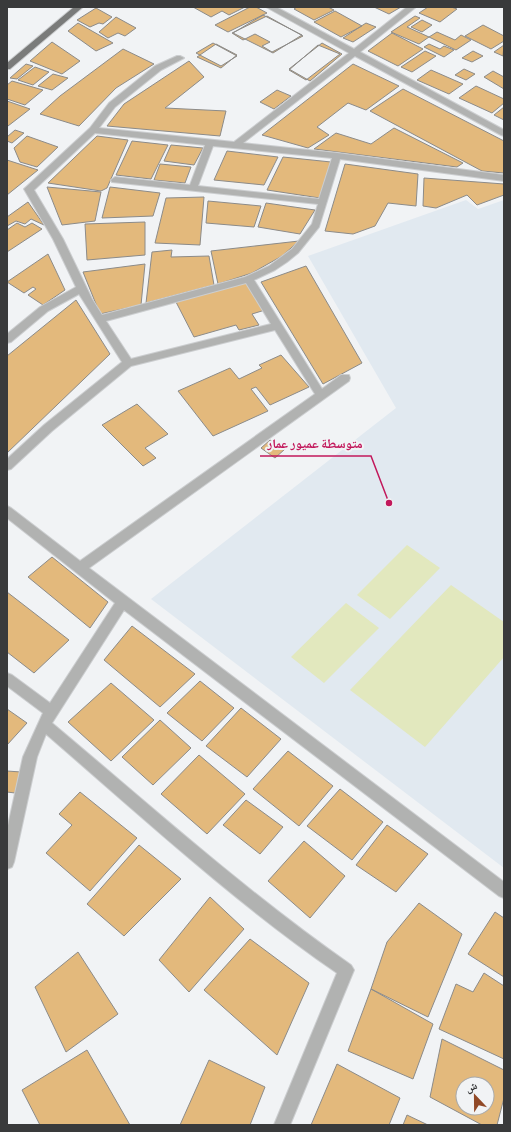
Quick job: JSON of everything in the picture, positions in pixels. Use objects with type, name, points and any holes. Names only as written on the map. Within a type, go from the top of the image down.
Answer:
[{"type":"main road","points":[[7,67],[79,7]]},
{"type":"street","points":[[270,7],[504,133]]},
{"type":"street","points":[[236,145],[412,7]]},
{"type":"street","points":[[128,363],[87,300],[58,239],[29,189],[93,130],[112,105],[158,68],[180,58]]},
{"type":"street","points":[[93,130],[337,156],[447,172],[504,178]]},
{"type":"street","points":[[193,188],[210,142]]},
{"type":"street","points":[[99,319],[248,279],[272,268],[295,251],[316,225],[337,156]]},
{"type":"street","points":[[115,180],[323,202]]},
{"type":"street","points":[[248,279],[320,396]]},
{"type":"street","points":[[7,339],[44,309],[81,288]]},
{"type":"street","points":[[7,466],[48,428],[128,363],[278,326]]},
{"type":"street","points":[[80,568],[132,529],[233,460],[345,378]]},
{"type":"street","points":[[7,511],[123,602],[504,891]]},
{"type":"street","points":[[7,862],[30,758],[48,718],[123,602]]},
{"type":"street","points":[[7,679],[48,718],[242,892],[298,937],[346,970],[282,1125]]},
{"type":"shaded area","points":[[466,200],[478,209],[504,200],[504,868],[151,599],[396,408],[308,256]]},
{"type":"green space","points":[[407,545],[440,568],[390,619],[357,595]]},
{"type":"green space","points":[[451,585],[504,622],[504,657],[425,747],[350,690]]},
{"type":"green space","points":[[346,603],[379,628],[324,683],[291,657]]},
{"type":"building","points":[[193,7],[245,7],[229,15],[222,11],[211,17]]},
{"type":"building","points":[[250,7],[256,7],[267,13],[228,32],[215,25]]},
{"type":"building","points":[[297,7],[328,7],[334,10],[314,20],[294,9]]},
{"type":"building","points":[[374,7],[401,7],[389,14]]},
{"type":"building","points":[[428,7],[451,7],[457,9],[440,22],[419,13]]},
{"type":"building","points":[[96,8],[112,17],[103,24],[99,23],[90,27],[77,20]]},
{"type":"building","points":[[335,11],[362,26],[341,37],[314,22]]},
{"type":"building","points":[[263,15],[302,35],[273,53],[233,33]]},
{"type":"building","points":[[267,16],[303,36],[272,52],[262,46],[270,42],[255,34],[243,40],[232,33]]},
{"type":"building","points":[[415,16],[420,18],[407,27],[429,37],[419,44],[391,32]]},
{"type":"building","points":[[116,17],[136,28],[125,36],[118,33],[108,38],[99,32]]},
{"type":"building","points":[[422,20],[432,25],[422,32],[411,27]]},
{"type":"building","points":[[78,23],[113,43],[96,51],[68,31]]},
{"type":"building","points":[[366,23],[376,27],[353,42],[343,38]]},
{"type":"building","points":[[483,25],[504,36],[504,41],[491,49],[465,36]]},
{"type":"building","points":[[437,32],[455,40],[461,35],[471,40],[456,50],[429,37]]},
{"type":"building","points":[[392,33],[423,49],[398,66],[368,51]]},
{"type":"building","points":[[52,42],[80,61],[62,74],[30,61]]},
{"type":"building","points":[[213,43],[237,56],[221,66],[196,53]]},
{"type":"building","points":[[322,43],[342,54],[310,81],[289,69]]},
{"type":"building","points":[[216,44],[237,55],[221,68],[197,57]]},
{"type":"building","points":[[429,44],[440,49],[444,46],[454,50],[444,57],[424,47]]},
{"type":"building","points":[[318,45],[340,54],[306,80],[289,70]]},
{"type":"building","points":[[504,45],[503,56],[494,52]]},
{"type":"building","points":[[123,49],[154,64],[116,88],[79,126],[40,114],[60,96]]},
{"type":"building","points":[[425,51],[436,56],[412,72],[401,67]]},
{"type":"building","points":[[473,51],[483,56],[472,62],[462,58]]},
{"type":"building","points":[[189,61],[204,77],[165,108],[226,111],[220,136],[107,126],[124,104]]},
{"type":"building","points":[[26,64],[33,66],[17,79],[10,78]]},
{"type":"building","points":[[353,64],[399,86],[366,110],[348,103],[317,127],[329,135],[308,148],[262,135]]},
{"type":"building","points":[[35,67],[49,72],[33,85],[18,80]]},
{"type":"building","points":[[464,69],[475,74],[466,80],[455,75]]},
{"type":"building","points":[[431,70],[463,84],[449,94],[417,80]]},
{"type":"building","points":[[493,71],[504,77],[504,89],[484,77]]},
{"type":"building","points":[[53,74],[68,78],[52,90],[38,86]]},
{"type":"building","points":[[12,81],[43,90],[25,105],[7,99],[7,85]]},
{"type":"building","points":[[476,86],[504,99],[504,103],[492,113],[459,98]]},
{"type":"building","points":[[403,89],[504,141],[504,173],[482,171],[370,111]]},
{"type":"building","points":[[277,90],[291,96],[274,109],[260,102]]},
{"type":"building","points":[[7,101],[30,109],[8,126],[7,126]]},
{"type":"building","points":[[504,107],[504,120],[494,115]]},
{"type":"building","points":[[394,128],[463,163],[457,167],[314,149],[336,133],[371,144]]},
{"type":"building","points":[[15,130],[24,133],[12,143],[7,141],[7,137]]},
{"type":"building","points":[[27,136],[58,147],[37,167],[20,162],[14,148]]},
{"type":"building","points":[[97,136],[128,140],[107,188],[101,191],[48,183]]},
{"type":"building","points":[[132,141],[168,145],[151,179],[116,175]]},
{"type":"building","points":[[171,145],[203,148],[194,165],[164,161]]},
{"type":"building","points":[[227,151],[278,157],[264,185],[214,180]]},
{"type":"building","points":[[283,157],[331,162],[320,198],[267,190]]},
{"type":"building","points":[[7,160],[38,170],[7,195]]},
{"type":"building","points":[[160,164],[191,167],[185,183],[154,180]]},
{"type":"building","points":[[345,164],[418,174],[416,206],[388,203],[375,226],[353,234],[325,231]]},
{"type":"building","points":[[424,178],[504,184],[504,195],[477,205],[467,195],[436,208],[423,206]]},
{"type":"building","points":[[47,187],[101,192],[95,221],[62,225]]},
{"type":"building","points":[[110,187],[160,193],[153,216],[102,218]]},
{"type":"building","points":[[204,197],[200,245],[155,243],[166,198]]},
{"type":"building","points":[[208,201],[261,206],[254,227],[206,223]]},
{"type":"building","points":[[28,202],[44,225],[31,219],[25,224],[16,221],[7,226],[7,217]]},
{"type":"building","points":[[266,203],[315,210],[300,234],[258,227]]},
{"type":"building","points":[[145,222],[145,255],[87,260],[85,224]]},
{"type":"building","points":[[17,223],[25,227],[32,223],[42,229],[7,252],[7,230]]},
{"type":"building","points":[[299,241],[282,256],[252,273],[218,284],[211,251]]},
{"type":"building","points":[[172,250],[171,257],[209,256],[214,285],[146,303],[152,252]]},
{"type":"building","points":[[48,254],[65,290],[43,305],[28,295],[36,289],[33,287],[24,293],[7,282]]},
{"type":"building","points":[[145,264],[141,305],[100,314],[83,272]]},
{"type":"building","points":[[306,266],[362,363],[323,384],[261,282]]},
{"type":"building","points":[[248,282],[265,310],[252,314],[259,325],[239,330],[236,325],[194,337],[176,302]]},
{"type":"building","points":[[76,300],[110,354],[7,453],[7,356]]},
{"type":"building","points":[[281,355],[309,387],[270,405],[256,387],[251,389],[268,411],[213,436],[178,391],[230,368],[239,379],[262,368],[259,365]]},
{"type":"building","points":[[137,404],[168,434],[145,448],[156,458],[143,466],[102,425]]},
{"type":"building","points":[[270,440],[285,449],[275,458],[261,448]]},
{"type":"building","points":[[52,557],[108,602],[90,628],[28,577]]},
{"type":"building","points":[[7,592],[69,640],[34,673],[7,652]]},
{"type":"building","points":[[132,626],[195,674],[160,707],[104,660]]},
{"type":"building","points":[[200,681],[234,708],[202,741],[167,713]]},
{"type":"building","points":[[111,683],[154,720],[111,761],[68,722]]},
{"type":"building","points":[[241,708],[281,739],[247,777],[206,746]]},
{"type":"building","points":[[7,709],[27,723],[7,745]]},
{"type":"building","points":[[160,720],[191,748],[153,785],[122,757]]},
{"type":"building","points":[[288,751],[333,786],[299,826],[253,789]]},
{"type":"building","points":[[199,755],[245,794],[207,834],[161,794]]},
{"type":"building","points":[[7,771],[21,772],[15,793],[7,792]]},
{"type":"building","points":[[340,789],[383,822],[352,860],[307,826]]},
{"type":"building","points":[[80,792],[137,838],[90,891],[46,853],[72,825],[59,814]]},
{"type":"building","points":[[246,800],[283,827],[260,854],[223,825]]},
{"type":"building","points":[[387,825],[428,854],[396,892],[356,865]]},
{"type":"building","points":[[304,841],[345,876],[310,918],[268,881]]},
{"type":"building","points":[[139,845],[181,879],[124,936],[87,904]]},
{"type":"building","points":[[210,897],[244,929],[189,992],[159,960]]},
{"type":"building","points":[[419,903],[462,934],[428,1017],[371,989],[387,942]]},
{"type":"building","points":[[495,912],[504,918],[504,977],[468,954]]},
{"type":"building","points":[[250,939],[309,983],[277,1055],[204,990]]},
{"type":"building","points":[[78,952],[118,1014],[66,1052],[35,987]]},
{"type":"building","points":[[484,973],[504,986],[504,1059],[439,1029],[456,984],[473,992]]},
{"type":"building","points":[[371,989],[433,1024],[413,1079],[348,1051]]},
{"type":"building","points":[[442,1039],[504,1070],[504,1098],[497,1125],[482,1125],[465,1116],[495,1116],[495,1076],[455,1076],[455,1110],[430,1097]]},
{"type":"building","points":[[87,1050],[130,1125],[40,1125],[22,1090]]},
{"type":"building","points":[[209,1060],[265,1087],[250,1125],[180,1125]]},
{"type":"building","points":[[337,1064],[400,1098],[389,1125],[311,1125]]},
{"type":"building","points":[[407,1115],[428,1125],[403,1125]]},
{"type":"place","name":"متوسطة عميور عمار","points":[[389,503]]}]
